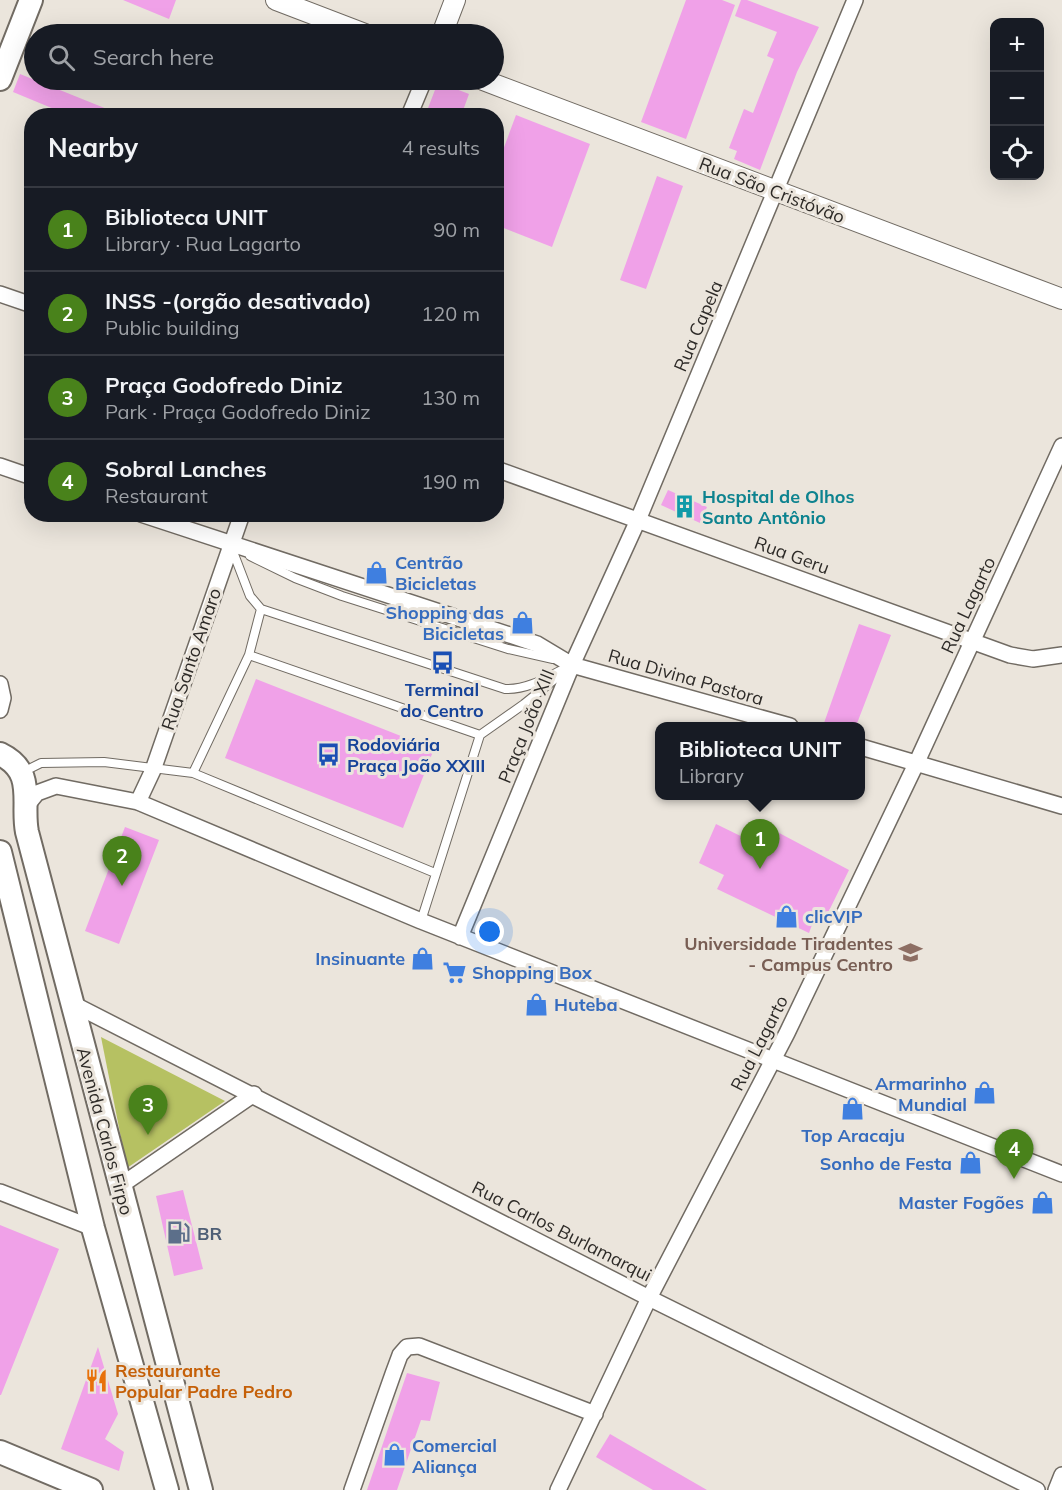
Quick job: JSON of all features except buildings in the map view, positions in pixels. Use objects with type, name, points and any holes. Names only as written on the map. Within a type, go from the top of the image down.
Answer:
[{"type":"main road","points":[[0,79],[31,0]]},
{"type":"main road","points":[[0,754],[8,758],[24,779]]},
{"type":"main road","name":"Avenida Carlos Firpo","points":[[24,779],[28,804],[24,819],[27,832],[201,1490]]},
{"type":"main road","name":"Avenida Carlos Firpo","points":[[0,854],[93,1228],[167,1490]]},
{"type":"main road","points":[[0,1452],[91,1490]]},
{"type":"street","points":[[276,0],[340,24]]},
{"type":"street","points":[[446,24],[455,0]]},
{"type":"street","name":"Rua Capela","points":[[572,665],[638,520],[855,0]]},
{"type":"street","name":"Rua São Cristóvão","points":[[504,88],[1062,299]]},
{"type":"street","points":[[412,108],[420,90]]},
{"type":"street","points":[[0,294],[24,302]]},
{"type":"street","name":"Rua Lagarto","points":[[558,1490],[649,1298],[774,1059],[916,764],[1062,446]]},
{"type":"street","points":[[0,466],[24,474]]},
{"type":"street","name":"Rua Geru","points":[[504,472],[1010,655],[1033,659],[1062,655]]},
{"type":"street","name":"Praça João XIII","points":[[164,522],[537,644],[572,665],[460,937]]},
{"type":"street","name":"Rua Santo Amaro","points":[[138,802],[153,770],[239,522]]},
{"type":"street","name":"Rua Divina Pastora","points":[[572,665],[776,722]]},
{"type":"street","points":[[0,684],[3,698],[0,710]]},
{"type":"street","points":[[865,748],[1062,806]]},
{"type":"street","points":[[28,804],[37,793],[56,786],[138,802],[460,937],[1062,1174]]},
{"type":"street","name":"Rua Carlos Burlamarqui","points":[[71,1003],[255,1094],[649,1298],[1037,1490]]},
{"type":"street","points":[[120,1186],[255,1094]]},
{"type":"street","points":[[0,1192],[93,1228]]},
{"type":"street","points":[[352,1490],[396,1365],[407,1347],[419,1346],[595,1414]]},
{"type":"street","points":[[1056,1490],[1062,1475]]},
{"type":"lane","points":[[230,545],[249,596],[261,609],[505,689],[519,690],[572,665]]},
{"type":"lane","points":[[193,774],[249,655],[261,609]]},
{"type":"lane","points":[[249,655],[480,735]]},
{"type":"lane","points":[[421,921],[480,735],[524,704],[572,665]]},
{"type":"lane","points":[[24,779],[29,769],[41,763],[104,762],[193,774],[435,873]]},
{"type":"green space","points":[[101,1037],[225,1101],[127,1168]]},
{"type":"place","name":"Hospital de Olhos Santo Antônio","points":[[684,506]]},
{"type":"place","name":"Centrão Bicicletas","points":[[377,572]]},
{"type":"place","name":"Shopping das Bicicletas","points":[[522,622]]},
{"type":"place","name":"Terminal do Centro","points":[[442,663]]},
{"type":"place","name":"Rodoviária Praça João XXIII","points":[[329,754]]},
{"type":"place","name":"Biblioteca UNIT","points":[[760,869]]},
{"type":"place","name":"INSS -(orgão desativado)","points":[[122,886]]},
{"type":"place","name":"clicVIP","points":[[787,916]]},
{"type":"place","name":"Universidade Tiradentes - Campus Centro","points":[[911,953]]},
{"type":"place","name":"Insinuante","points":[[423,958]]},
{"type":"place","name":"Shopping Box","points":[[454,972]]},
{"type":"place","name":"Huteba","points":[[536,1004]]},
{"type":"place","name":"Armarinho Mundial","points":[[985,1093]]},
{"type":"place","name":"Top Aracaju","points":[[853,1109]]},
{"type":"place","name":"Praça Godofredo Diniz","points":[[148,1135]]},
{"type":"place","name":"Sonho de Festa","points":[[970,1163]]},
{"type":"place","name":"Sobral Lanches","points":[[1014,1179]]},
{"type":"place","name":"Master Fogões","points":[[1042,1202]]},
{"type":"place","name":"BR","points":[[179,1233]]},
{"type":"place","name":"Restaurante Popular Padre Pedro","points":[[97,1380]]},
{"type":"place","name":"Comercial Aliança","points":[[394,1455]]}]
